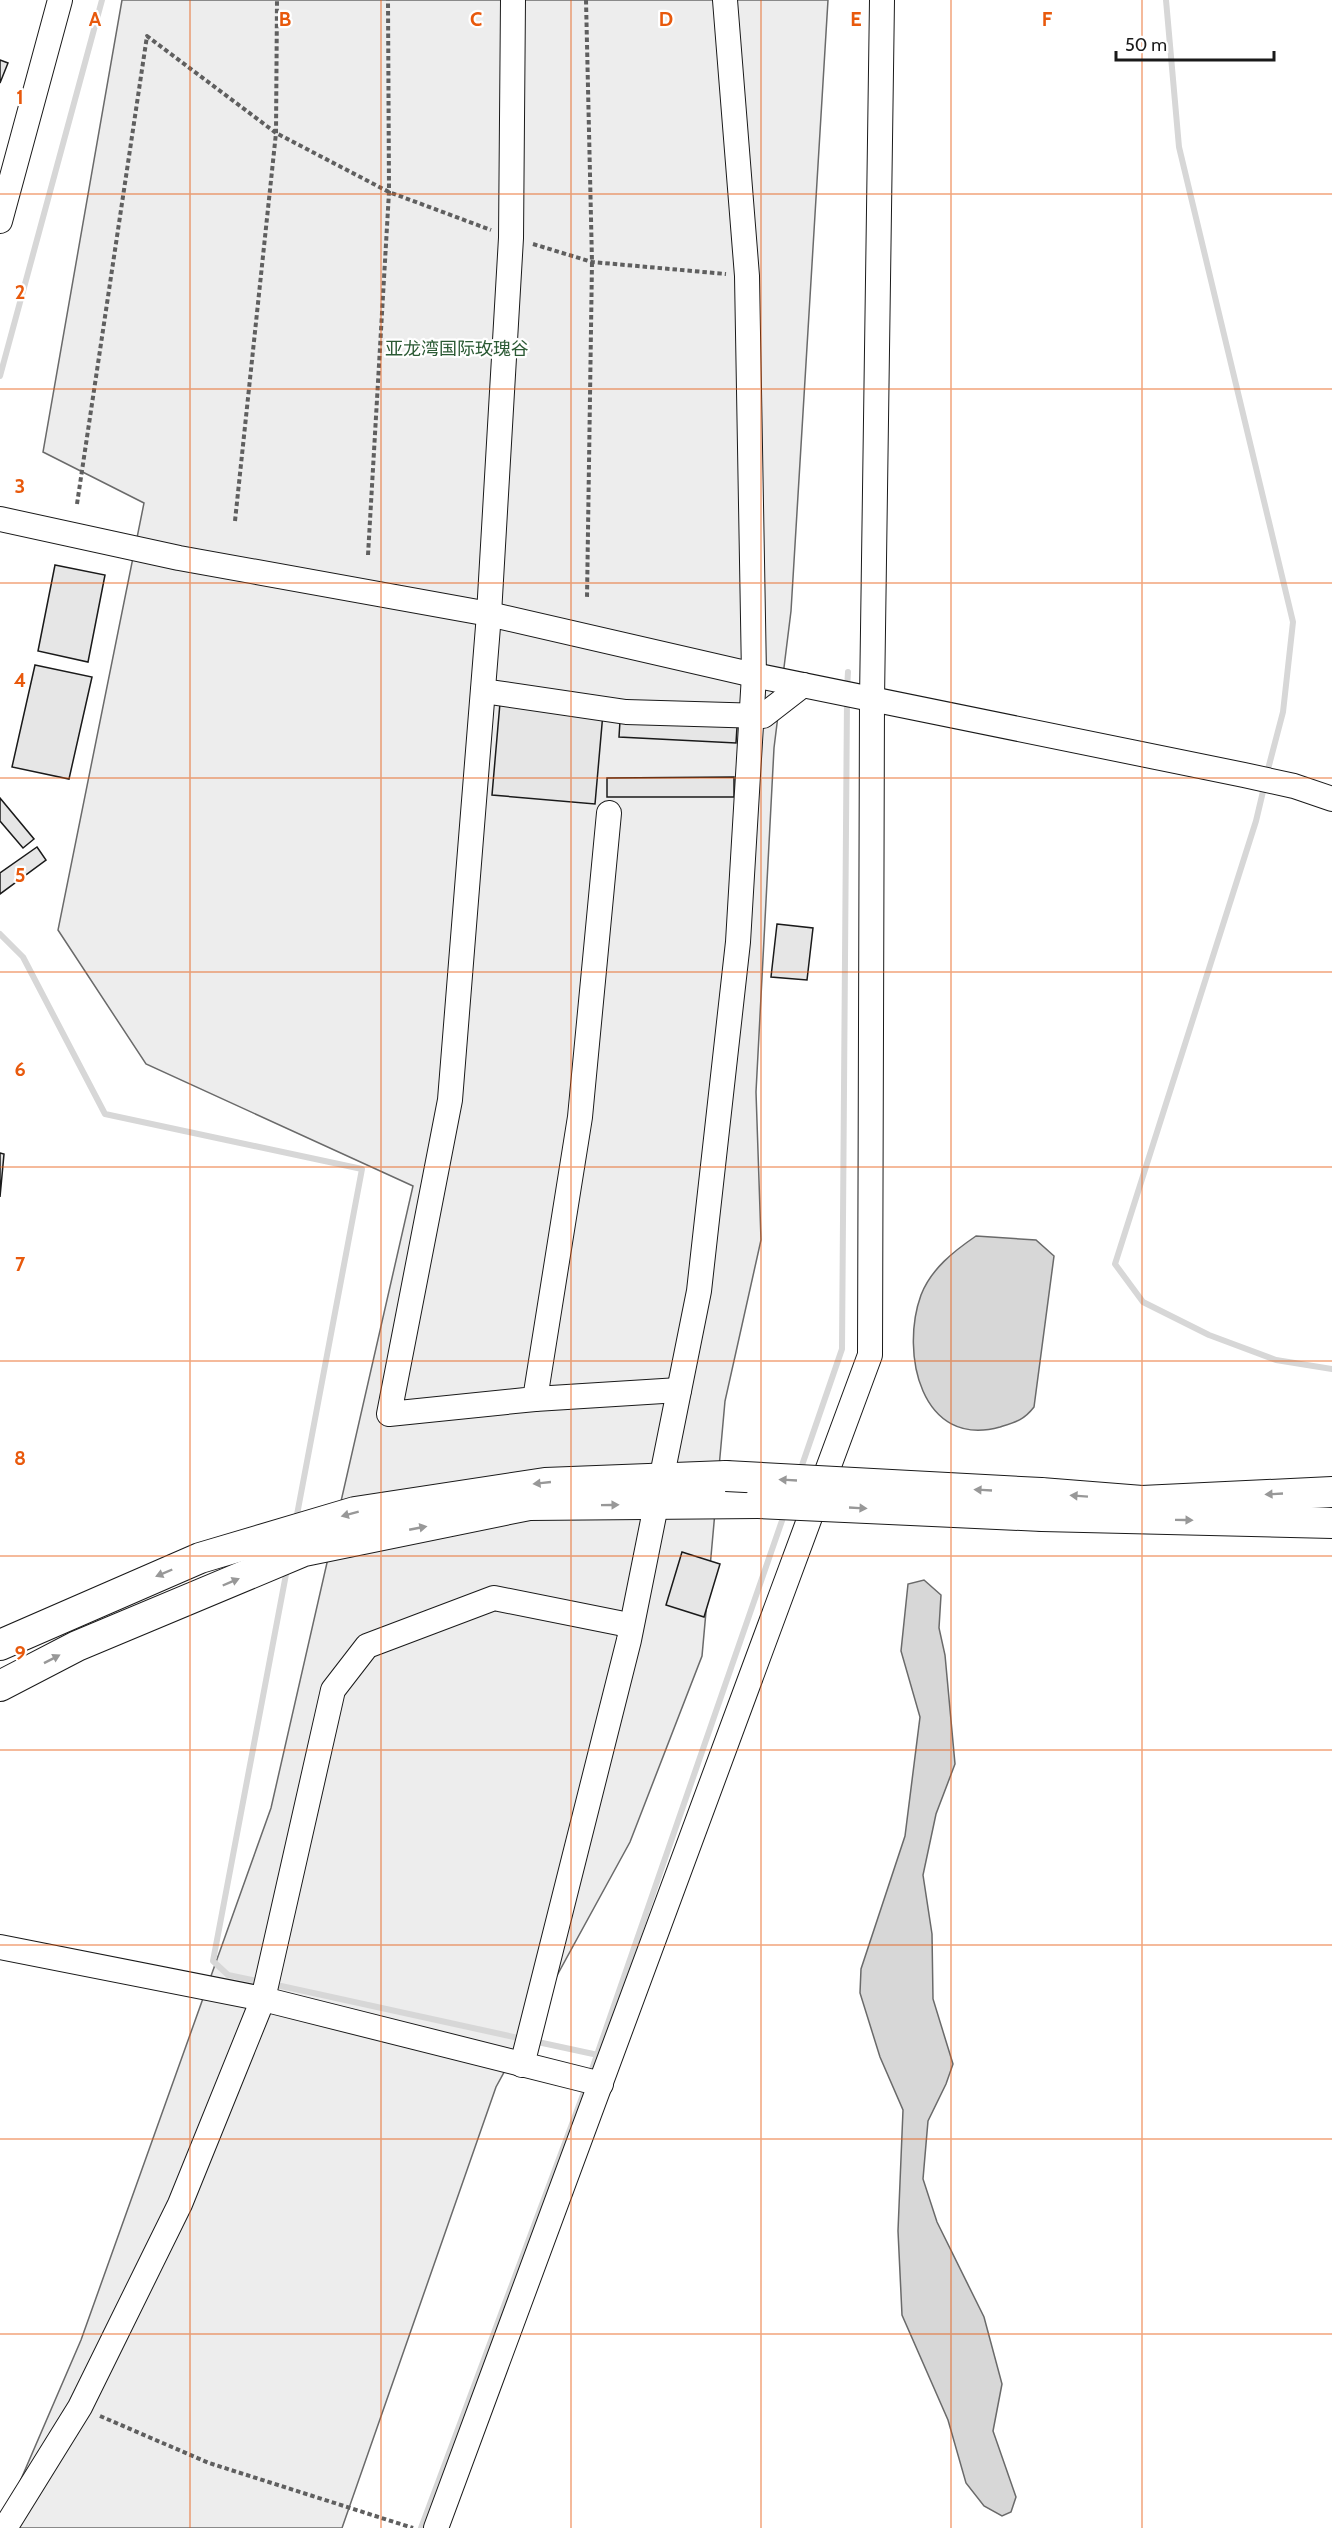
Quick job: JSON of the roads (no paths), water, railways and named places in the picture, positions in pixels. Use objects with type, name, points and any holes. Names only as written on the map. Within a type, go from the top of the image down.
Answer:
[{"type":"main road","points":[[0,1645],[200,1558],[355,1512],[544,1483],[726,1476],[1042,1505],[1332,1523]]},
{"type":"main road","points":[[0,1686],[77,1646],[304,1551],[529,1505],[758,1503],[1042,1505],[1332,1492]]},
{"type":"street","points":[[0,221],[60,0]]},
{"type":"street","points":[[513,0],[515,45],[511,238],[489,614],[450,1101],[389,1414],[535,1399],[679,1390]]},
{"type":"street","points":[[522,2065],[629,1640],[699,1291],[738,942],[754,675],[747,276],[725,0]]},
{"type":"street","points":[[436,2528],[870,1355],[872,700],[882,0]]},
{"type":"street","points":[[0,519],[179,558],[489,614],[754,675],[1244,775],[1294,786],[1332,799]]},
{"type":"street","points":[[483,692],[626,712],[763,716],[803,685]]},
{"type":"street","points":[[535,1399],[580,1117],[609,813]]},
{"type":"street","points":[[5,2528],[80,2407],[180,2204],[263,1999],[333,1690],[368,1646],[494,1598],[619,1623]]},
{"type":"street","points":[[0,1947],[263,1999],[601,2084]]},
{"type":"waterway","points":[[0,376],[102,0]]},
{"type":"waterway","points":[[1166,0],[1179,147],[1293,622],[1283,712],[1267,773]]},
{"type":"waterway","points":[[847,689],[848,672]]},
{"type":"waterway","points":[[800,1471],[842,1349],[847,699]]},
{"type":"waterway","points":[[1265,783],[1256,821],[1115,1264],[1143,1302],[1209,1335],[1276,1360],[1332,1369]]},
{"type":"waterway","points":[[0,934],[23,957],[105,1114],[362,1169],[296,1520]]},
{"type":"waterway","points":[[590,2075],[785,1512]]},
{"type":"waterway","points":[[262,1982],[228,1975],[213,1961],[287,1569]]},
{"type":"waterway","points":[[272,1984],[523,2039]]},
{"type":"waterway","points":[[533,2041],[598,2055]]},
{"type":"waterway","points":[[421,2528],[587,2084]]},
{"type":"park label","name":"亚龙湾国际玫瑰谷","points":[[457,349]]}]
